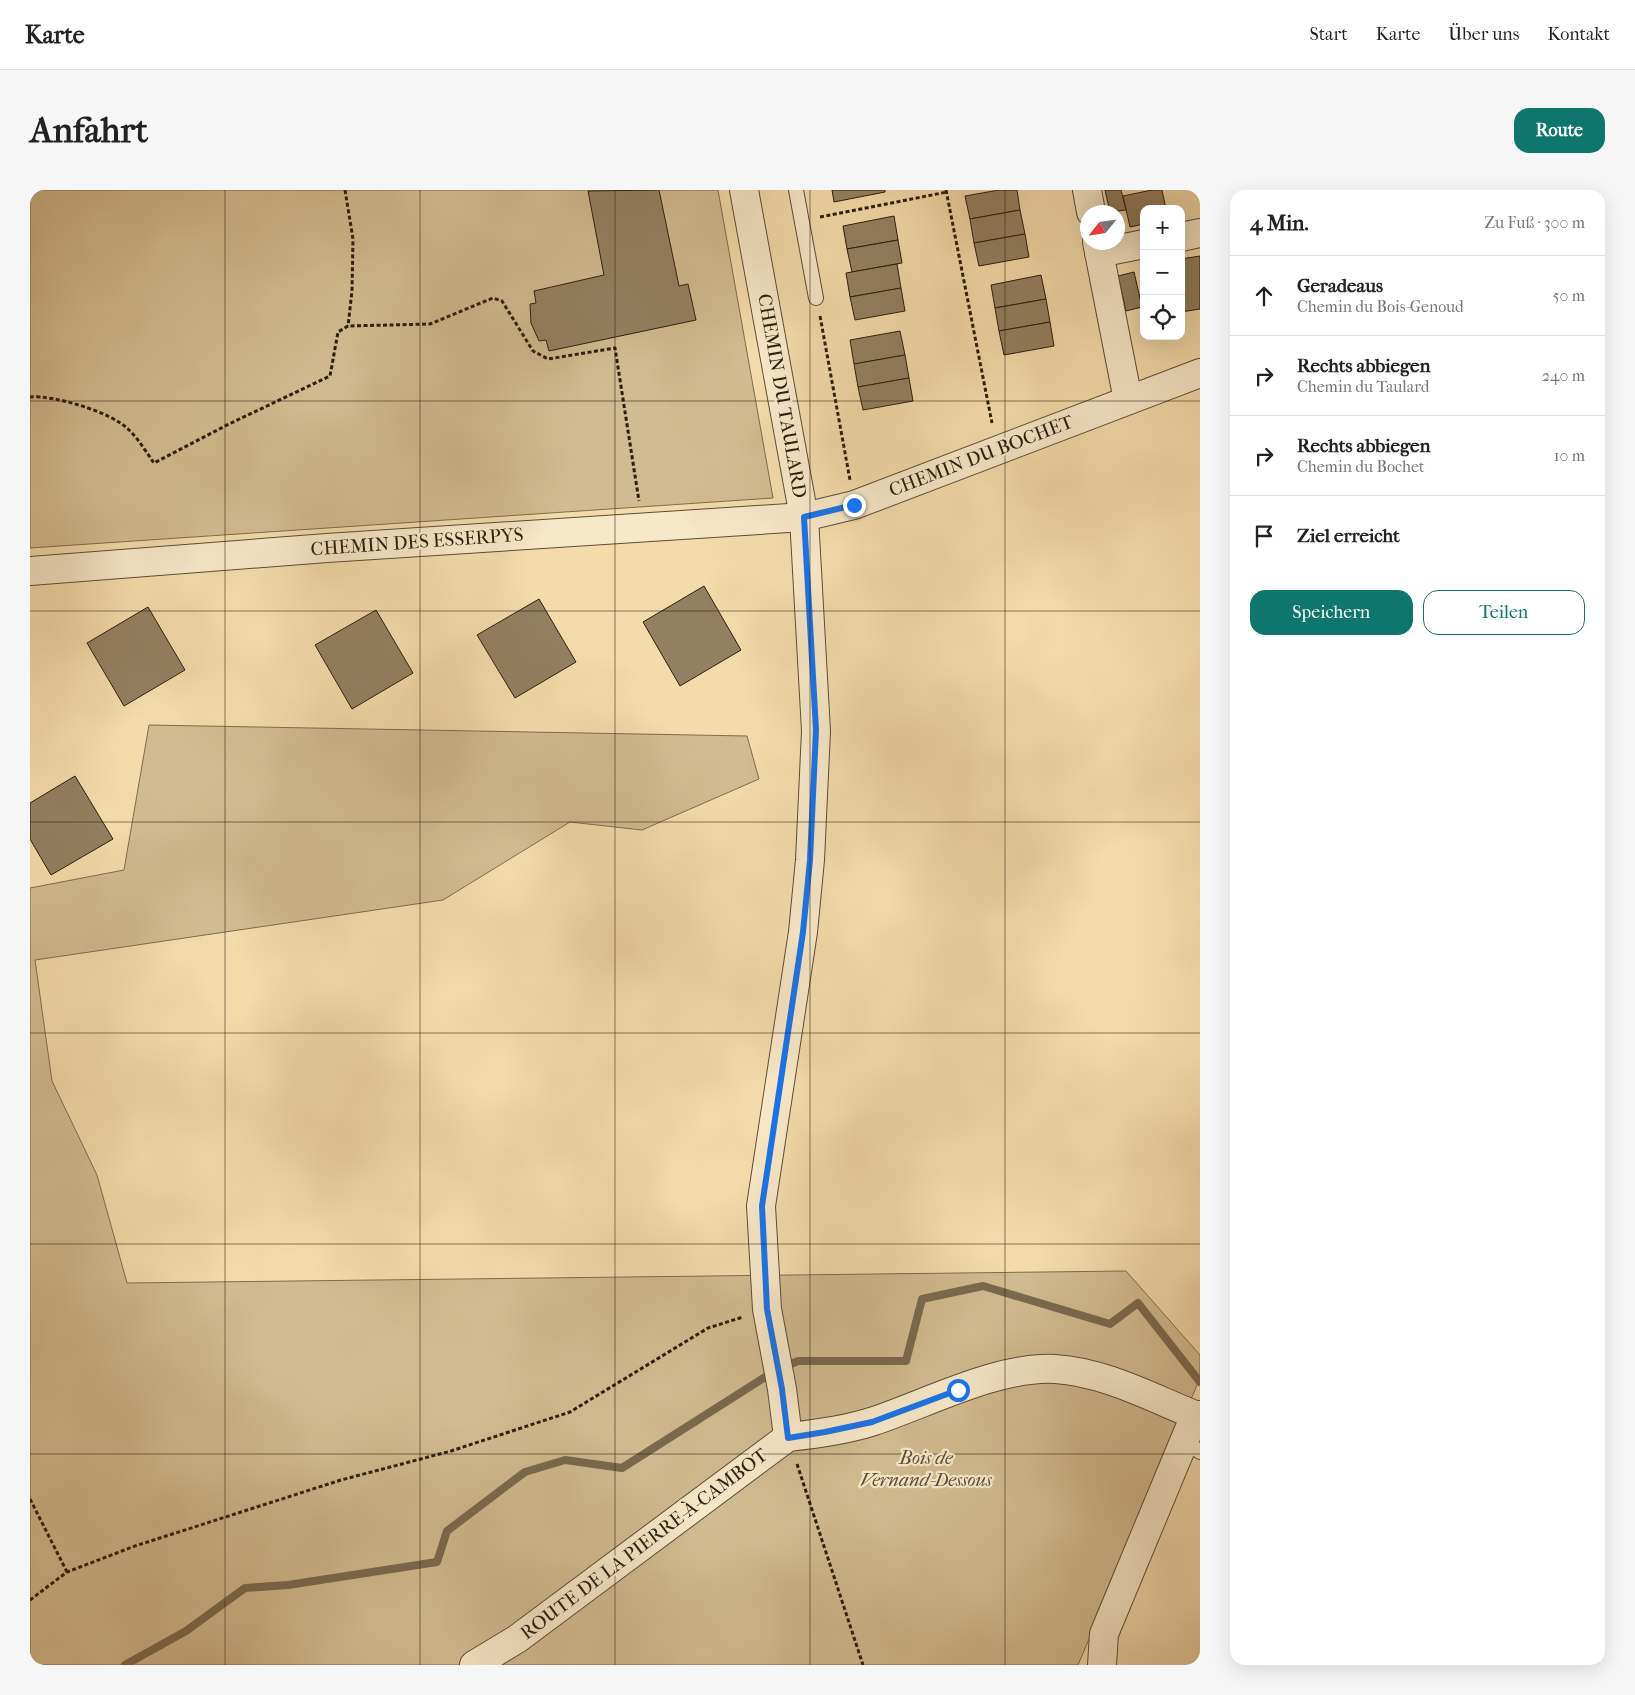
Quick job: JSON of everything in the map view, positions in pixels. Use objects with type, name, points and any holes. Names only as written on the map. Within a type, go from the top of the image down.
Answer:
[{"type":"street","name":"CHEMIN DU TAULARD","points":[[744,190],[804,517],[816,730],[810,860],[803,932],[762,1206],[767,1309],[782,1389],[788,1438]]},
{"type":"street","points":[[1087,190],[1090,205]]},
{"type":"street","points":[[1185,236],[1200,234]]},
{"type":"street","points":[[1125,246],[1140,244]]},
{"type":"street","points":[[1098,250],[1128,400]]},
{"type":"street","name":"CHEMIN DU BOCHET","points":[[804,517],[854,505],[1200,373]]},
{"type":"street","name":"CHEMIN DES ESSERPYS","points":[[30,570],[327,548],[804,517]]},
{"type":"street","points":[[788,1438],[872,1422],[958,1390],[1018,1372],[1055,1369],[1095,1376],[1198,1415],[1192,1446],[1104,1634],[1102,1665]]},
{"type":"street","name":"ROUTE DE LA PIERRE-À-CAMBOT","points":[[474,1665],[516,1639],[788,1438]]},
{"type":"lane","points":[[796,190],[816,298]]},
{"type":"path","points":[[344,190],[353,239],[352,291],[348,326]]},
{"type":"path","points":[[802,220],[946,191],[994,429]]},
{"type":"path","points":[[30,396],[42,396],[83,405],[127,428],[154,462],[330,376],[338,332],[348,326],[430,324],[493,298],[502,300],[533,351],[548,359],[616,348],[639,504]]},
{"type":"path","points":[[816,298],[850,483]]},
{"type":"path","points":[[30,1600],[67,1572],[135,1546],[341,1480],[452,1451],[570,1412],[708,1328],[767,1309]]},
{"type":"path","points":[[788,1438],[863,1665]]},
{"type":"path","points":[[30,1500],[67,1572]]},
{"type":"green space","points":[[30,190],[718,190],[773,498],[30,548]]},
{"type":"green space","name":"Bois de Vernand-Dessous","points":[[149,725],[747,736],[759,779],[642,830],[570,822],[443,900],[35,960],[52,1081],[97,1175],[127,1283],[1126,1271],[1200,1355],[1200,1378],[1078,1665],[30,1665],[30,888],[124,870]]},
{"type":"building","points":[[659,190],[679,286],[688,284],[696,320],[549,351],[546,340],[539,341],[531,323],[530,304],[536,303],[534,291],[604,275],[588,191]]},
{"type":"building","points":[[832,190],[885,190],[885,192],[834,202]]},
{"type":"building","points":[[999,190],[1017,190],[1020,210],[970,219],[965,196]]},
{"type":"building","points":[[1105,190],[1121,190],[1125,205],[1108,205]]},
{"type":"building","points":[[1152,190],[1162,190],[1165,205],[1140,205],[1140,225],[1130,227],[1123,196]]},
{"type":"building","points":[[1020,210],[1025,234],[974,243],[970,219]]},
{"type":"building","points":[[894,216],[898,240],[847,249],[843,226]]},
{"type":"building","points":[[1025,234],[1029,257],[979,266],[974,243]]},
{"type":"building","points":[[898,240],[902,263],[852,272],[847,249]]},
{"type":"building","points":[[1200,256],[1200,309],[1185,311],[1185,295],[1185,258]]},
{"type":"building","points":[[897,264],[901,288],[850,297],[846,273]]},
{"type":"building","points":[[1134,272],[1140,298],[1140,308],[1126,311],[1118,276]]},
{"type":"building","points":[[1041,275],[1046,299],[995,308],[991,285]]},
{"type":"building","points":[[901,288],[905,311],[855,320],[850,297]]},
{"type":"building","points":[[1046,299],[1050,322],[999,331],[995,308]]},
{"type":"building","points":[[1050,322],[1054,346],[1004,355],[999,331]]},
{"type":"building","points":[[900,331],[905,355],[854,364],[850,340]]},
{"type":"building","points":[[905,355],[909,378],[858,387],[854,364]]},
{"type":"building","points":[[909,378],[913,401],[863,410],[858,387]]},
{"type":"building","points":[[704,586],[741,650],[680,686],[643,622]]},
{"type":"building","points":[[539,599],[576,662],[515,698],[477,635]]},
{"type":"building","points":[[148,607],[185,670],[124,706],[87,643]]},
{"type":"building","points":[[376,610],[413,673],[352,709],[315,645]]},
{"type":"building","points":[[75,776],[113,839],[51,875],[30,839],[30,803]]},
{"type":"waterway","points":[[784,1367],[798,1361],[906,1361],[922,1299],[983,1286],[1110,1324],[1138,1303],[1200,1382]]},
{"type":"waterway","points":[[125,1665],[186,1631],[245,1588],[288,1585],[437,1562],[447,1531],[525,1472],[565,1460],[622,1468],[773,1372]]},
{"type":"route","points":[[854,505],[804,517],[816,730],[810,860],[803,932],[762,1206],[767,1309],[782,1389],[788,1438],[872,1422],[958,1390]]}]
